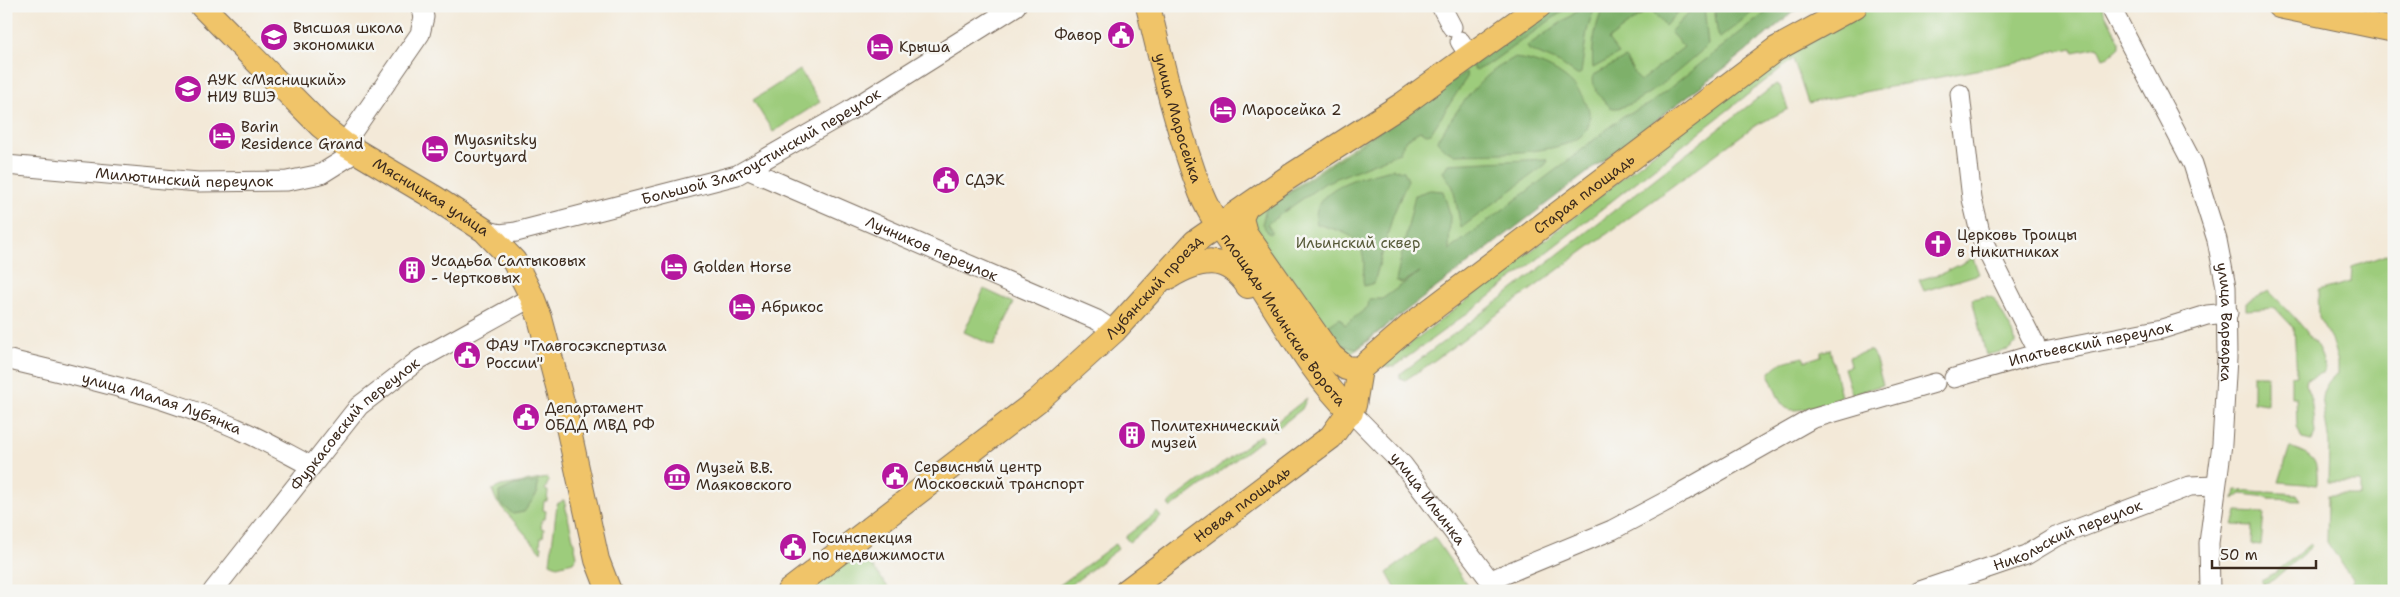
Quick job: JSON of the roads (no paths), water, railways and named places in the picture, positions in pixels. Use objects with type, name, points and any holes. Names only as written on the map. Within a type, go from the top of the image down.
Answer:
[{"type":"main road","name":"Мясницкая улица","points":[[202,6],[321,126],[350,148],[435,198],[484,230],[514,261],[540,318],[565,414],[598,560],[609,591]]},
{"type":"main road","name":"улица Маросейка","points":[[1148,6],[1175,108],[1201,192],[1219,225]]},
{"type":"main road","name":"Лубянский проезд","points":[[789,591],[1038,401],[1114,331],[1145,294],[1195,242],[1246,206],[1403,104],[1460,41],[1539,6]]},
{"type":"main road","name":"Старая площадь","points":[[1360,369],[1419,320],[1776,49],[1855,6]]},
{"type":"main road","points":[[2289,7],[2394,30]]},
{"type":"main road","points":[[1246,206],[1241,218],[1245,233],[1338,363],[1346,368],[1360,369],[1356,398],[1351,412]]},
{"type":"main road","name":"площадь Ильинские Ворота","points":[[1219,225],[1334,395],[1351,412]]},
{"type":"main road","points":[[1145,294],[1162,281],[1193,266],[1209,262],[1224,264],[1237,271],[1261,306],[1289,331]]},
{"type":"main road","name":"Новая площадь","points":[[1127,591],[1331,437],[1351,412]]},
{"type":"street","points":[[350,148],[420,34],[424,17],[421,6]]},
{"type":"street","name":"Большой Златоустинский переулок","points":[[484,230],[500,234],[554,224],[730,178],[749,170],[1016,6]]},
{"type":"street","points":[[1441,6],[1460,41]]},
{"type":"street","name":"улица Варварка","points":[[2110,6],[2193,164],[2216,240],[2226,286],[2228,312],[2222,444],[2215,486],[2209,544],[2210,591]]},
{"type":"street","points":[[1961,102],[1972,199],[1980,237],[2040,353]]},
{"type":"street","name":"Милютинский переулок","points":[[6,165],[198,182],[287,181],[321,174],[350,148]]},
{"type":"street","name":"Лучников переулок","points":[[749,170],[1097,320],[1114,331]]},
{"type":"street","name":"Фуркасовский переулок","points":[[213,591],[353,413],[369,397],[420,360],[532,297]]},
{"type":"street","name":"Ипатьевский переулок","points":[[1954,378],[2040,353],[2162,329],[2207,315],[2228,312]]},
{"type":"street","name":"улица Малая Лубянка","points":[[6,359],[99,382],[205,415],[237,428],[311,466]]},
{"type":"street","points":[[1495,585],[1612,530],[1811,419],[1935,384]]},
{"type":"street","name":"улица Ильинка","points":[[1351,412],[1403,464],[1495,585]]},
{"type":"street","name":"Никольский переулок","points":[[1920,591],[2026,555],[2056,537],[2190,486],[2215,486]]},
{"type":"place","name":"Фавор","points":[[1121,35]]},
{"type":"place","name":"Высшая школа экономики","points":[[274,37]]},
{"type":"place","name":"Крыша","points":[[880,47]]},
{"type":"place","name":"АУК «Мясницкий» НИУ ВШЭ","points":[[188,89]]},
{"type":"place","name":"Маросейка 2","points":[[1223,110]]},
{"type":"place","name":"Barin Residence Grand","points":[[222,136]]},
{"type":"place","name":"Myasnitsky Courtyard","points":[[435,149]]},
{"type":"place","name":"СДЭК","points":[[946,180]]},
{"type":"place","name":"Церковь Троицы в Никитниках","points":[[1938,244]]},
{"type":"place","name":"Golden Horse","points":[[674,267]]},
{"type":"place","name":"Усадьба Салтыковых - Чертковых","points":[[412,270]]},
{"type":"place","name":"Абрикос","points":[[742,307]]},
{"type":"place","name":"ФАУ \"Главгосэкспертиза России\"","points":[[467,355]]},
{"type":"place","name":"Департамент ОБДД МВД РФ","points":[[526,417]]},
{"type":"place","name":"Политехнический музей","points":[[1132,435]]},
{"type":"place","name":"Сервисный центр Московский транспорт","points":[[895,476]]},
{"type":"place","name":"Музей В.В. Маяковского","points":[[677,477]]},
{"type":"place","name":"Госинспекция по недвижимости","points":[[793,547]]},
{"type":"park label","name":"Ильинский сквер","points":[[1358,243]]}]
